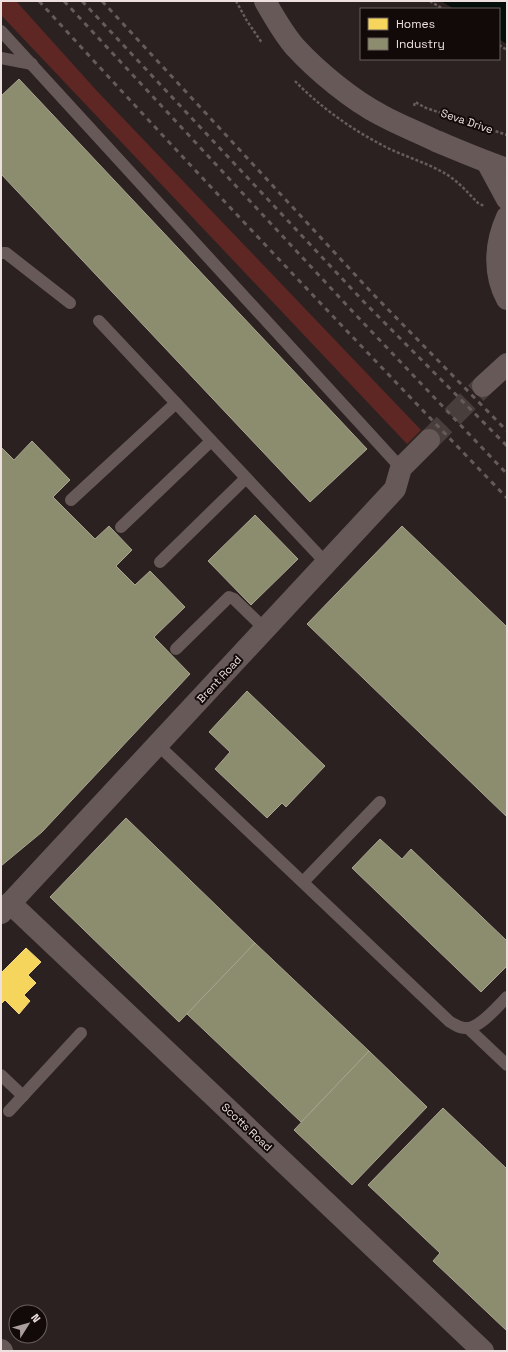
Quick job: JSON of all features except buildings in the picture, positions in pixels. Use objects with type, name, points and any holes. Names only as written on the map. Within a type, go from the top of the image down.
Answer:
[{"type":"street","points":[[265,1],[274,18],[295,46],[317,68],[349,94],[380,115],[497,166],[507,199]]},
{"type":"street","points":[[507,217],[498,247],[497,268],[501,289],[507,299]]},
{"type":"street","points":[[483,386],[507,364]]},
{"type":"street","name":"Brent Road","points":[[4,903],[158,745],[395,489],[401,468],[429,440]]},
{"type":"street","name":"Scotts Road","points":[[4,903],[483,1351]]},
{"type":"lane","points":[[1,31],[401,468]]},
{"type":"lane","points":[[1,58],[32,64]]},
{"type":"lane","points":[[1,253],[6,253],[70,303]]},
{"type":"lane","points":[[99,321],[326,563]]},
{"type":"lane","points":[[71,500],[176,403]]},
{"type":"lane","points":[[121,527],[211,441]]},
{"type":"lane","points":[[160,562],[246,478]]},
{"type":"lane","points":[[176,649],[229,597],[234,599],[265,629]]},
{"type":"lane","points":[[158,745],[450,1022],[459,1028],[469,1029],[480,1023],[507,997]]},
{"type":"lane","points":[[302,882],[380,802]]},
{"type":"lane","points":[[469,1029],[507,1065]]},
{"type":"lane","points":[[9,1111],[81,1033]]},
{"type":"lane","points":[[1,1075],[23,1096]]},
{"type":"path","points":[[430,1],[441,8]]},
{"type":"path","name":"Seva Drive","points":[[412,110],[415,102],[426,108],[507,135]]},
{"type":"path","points":[[380,145],[447,175],[478,203],[484,206]]},
{"type":"shaded area","points":[[1,1],[16,1],[97,91],[421,430],[407,444],[1,15]]},
{"type":"shaded area","points":[[441,1],[507,1],[507,44],[500,40],[500,8],[452,8]]},
{"type":"tunnel","points":[[429,440],[483,386]]},
{"type":"railway","points":[[39,1],[271,251],[507,498]]},
{"type":"railway","points":[[64,1],[354,313],[507,474]]},
{"type":"railway","points":[[82,1],[364,302],[507,446]]},
{"type":"railway","points":[[102,1],[372,293],[507,431]]}]
